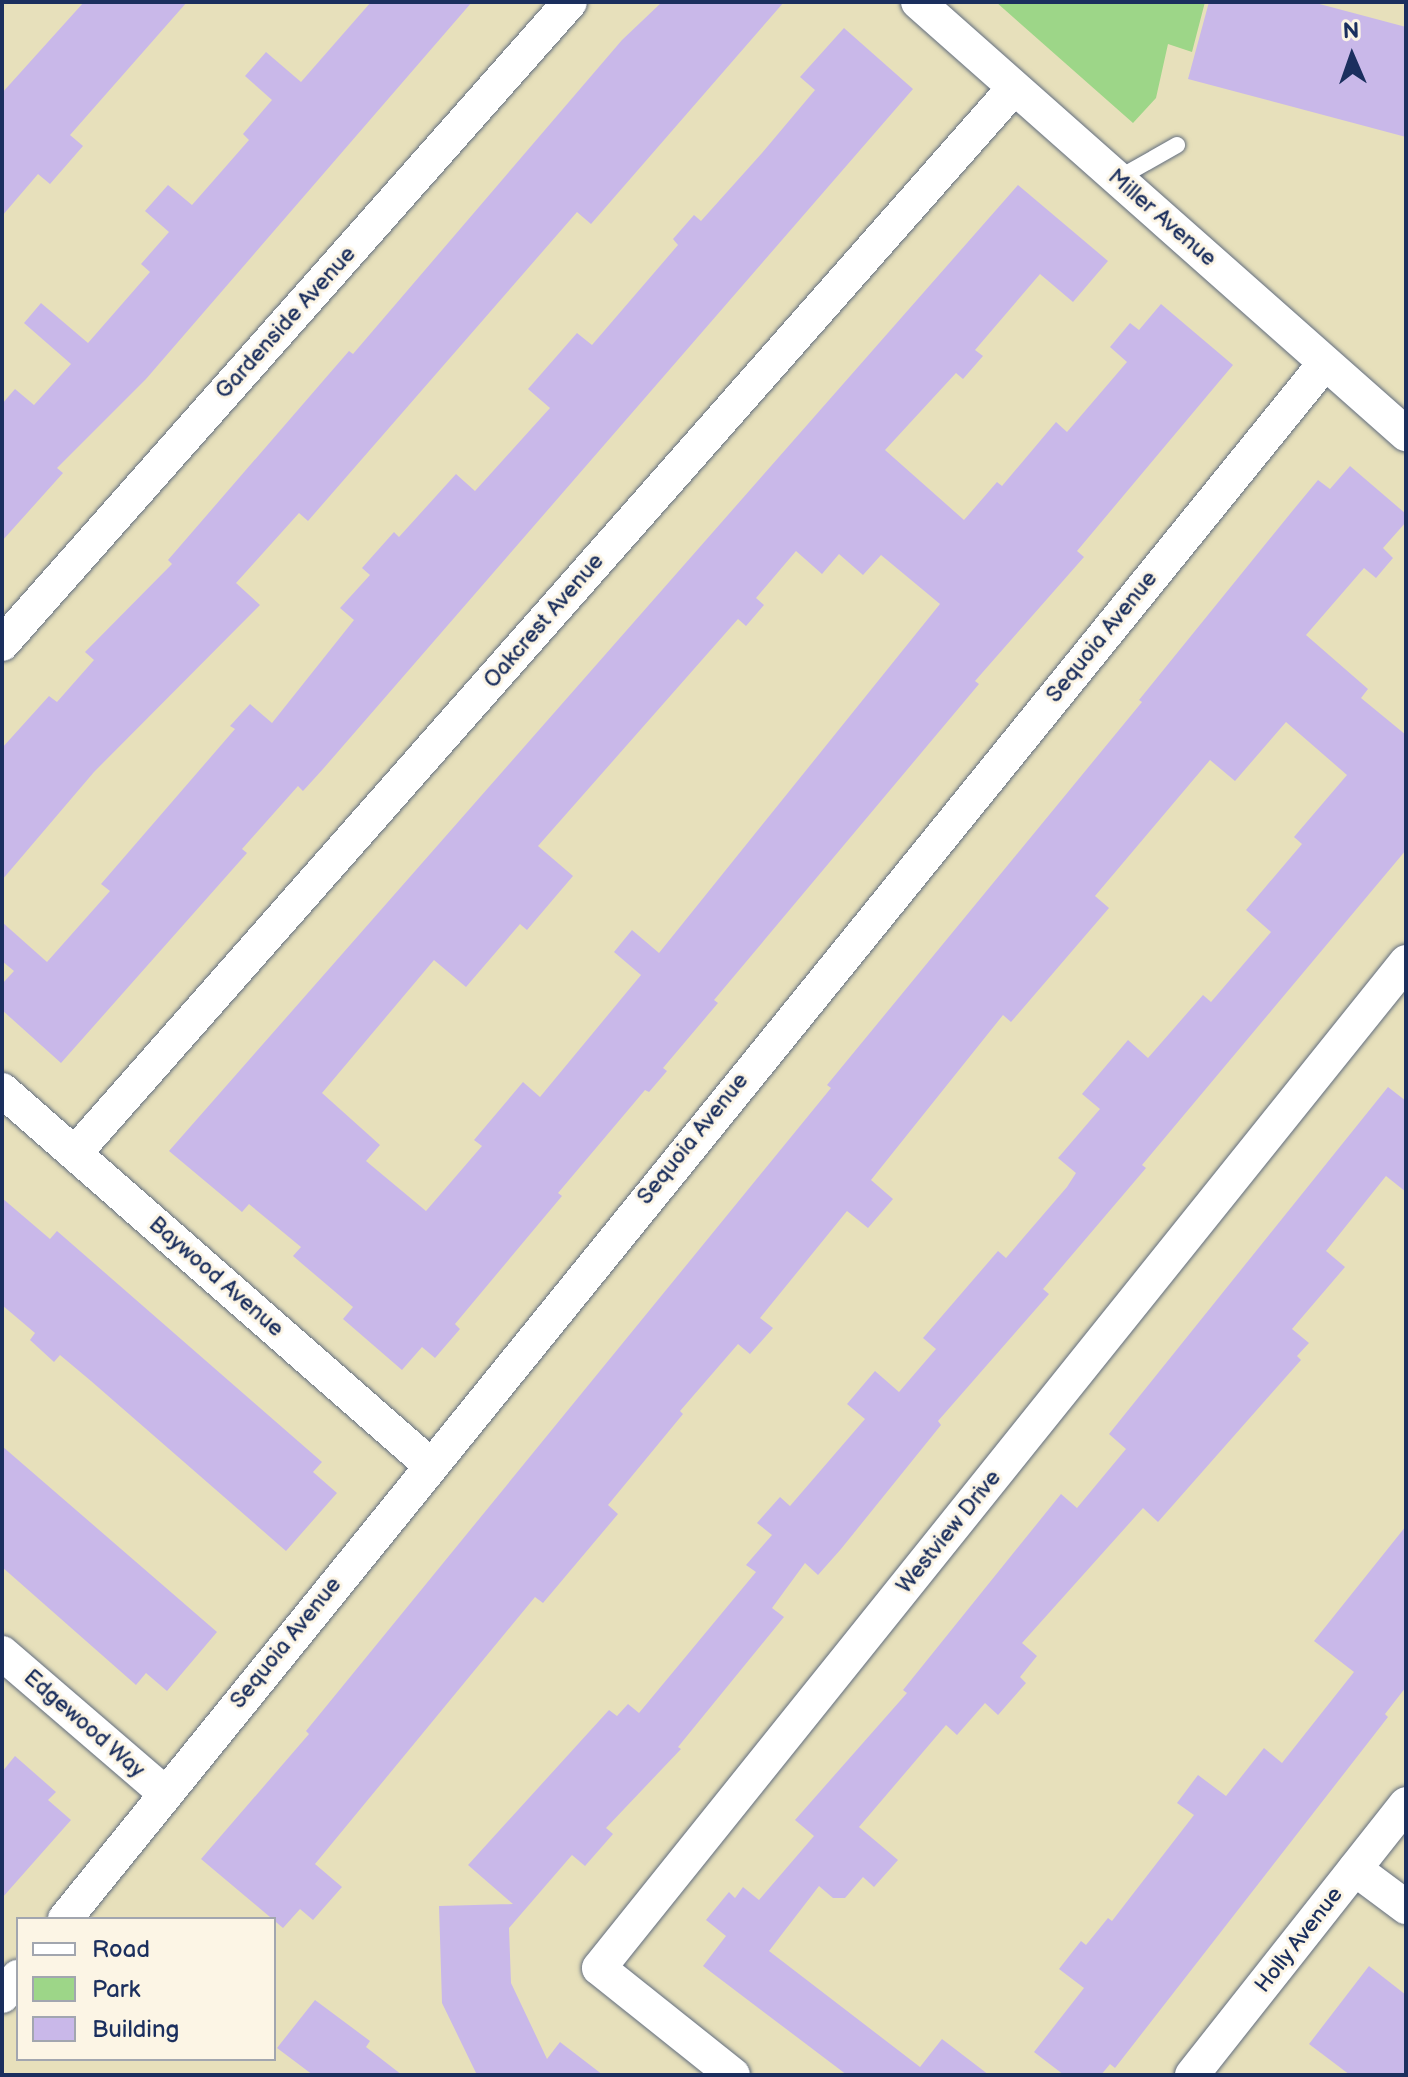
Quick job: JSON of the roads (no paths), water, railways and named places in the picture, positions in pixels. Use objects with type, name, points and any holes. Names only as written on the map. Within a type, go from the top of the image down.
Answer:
[{"type":"street","name":"Gardenside Avenue","points":[[2,644],[570,2]]},
{"type":"street","name":"Miller Avenue","points":[[918,2],[1406,434]]},
{"type":"street","name":"Oakcrest Avenue","points":[[75,1153],[1014,88]]},
{"type":"street","name":"Sequoia Avenue","points":[[67,1917],[429,1464],[1325,363]]},
{"type":"street","name":"Westview Drive","points":[[733,2075],[599,1968],[1406,962]]},
{"type":"street","name":"Baywood Avenue","points":[[2,1090],[429,1464]]},
{"type":"street","name":"Edgewood Way","points":[[2,1653],[166,1794]]},
{"type":"street","name":"Holly Avenue","points":[[1192,2075],[1406,1804]]},
{"type":"street","points":[[1355,1869],[1406,1907]]},
{"type":"street","points":[[2,1996],[16,1979]]},
{"type":"lane","points":[[1117,179],[1177,145]]}]
